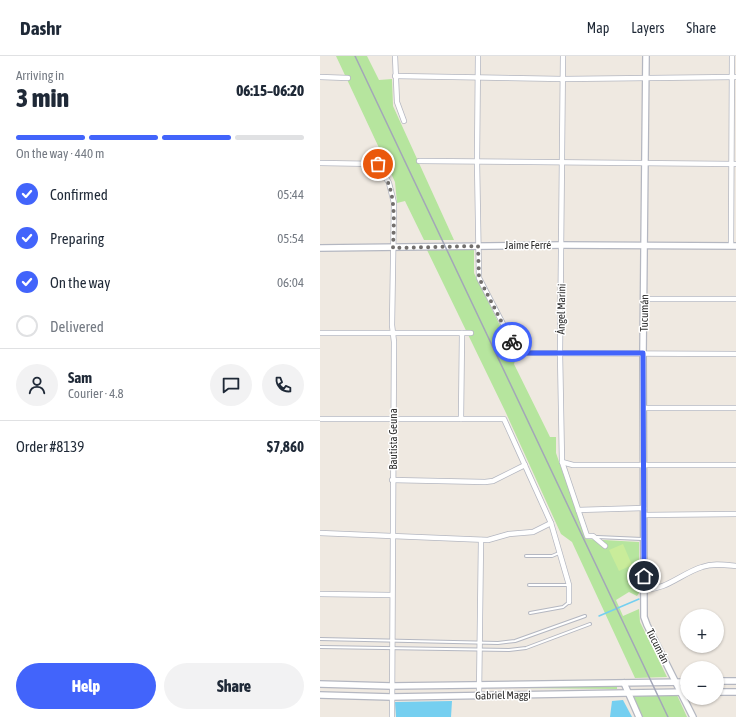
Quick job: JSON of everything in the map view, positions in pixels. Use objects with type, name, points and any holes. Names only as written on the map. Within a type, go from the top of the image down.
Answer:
[{"type":"street","points":[[395,56],[397,102],[404,121]]},
{"type":"street","points":[[478,56],[477,161],[479,278],[513,343],[520,351],[528,353],[736,354]]},
{"type":"street","name":"Ángel Marini","points":[[563,56],[560,353],[562,462],[587,536],[596,538],[605,546]]},
{"type":"street","name":"Tucumán","points":[[646,56],[643,353],[644,617],[646,625],[680,687]]},
{"type":"street","points":[[732,56],[734,77],[734,246]]},
{"type":"street","points":[[395,76],[562,79],[734,77]]},
{"type":"street","points":[[320,77],[348,78]]},
{"type":"street","points":[[419,161],[734,164]]},
{"type":"street","name":"Bautista Geuna","points":[[320,163],[378,164],[389,183],[394,203],[391,595],[392,717]]},
{"type":"street","name":"Jaime Ferré","points":[[320,248],[562,245],[644,247],[734,246]]},
{"type":"street","points":[[644,299],[736,299]]},
{"type":"street","points":[[320,333],[471,333]]},
{"type":"street","points":[[461,419],[462,333]]},
{"type":"street","points":[[644,408],[736,408]]},
{"type":"street","points":[[320,419],[504,419],[551,523],[569,585],[569,602]]},
{"type":"street","points":[[562,462],[573,465],[736,465]]},
{"type":"street","points":[[392,480],[485,482],[493,481],[525,465]]},
{"type":"street","points":[[578,510],[644,508]]},
{"type":"street","points":[[644,515],[736,514]]},
{"type":"street","points":[[320,533],[488,540],[509,534],[526,534],[551,523]]},
{"type":"street","points":[[479,696],[481,540]]},
{"type":"street","points":[[644,589],[660,588],[703,566],[736,566]]},
{"type":"street","points":[[320,594],[391,595]]},
{"type":"street","points":[[724,681],[736,681]]},
{"type":"street","name":"Gabriel Maggi","points":[[320,684],[391,686],[680,682]]},
{"type":"street","points":[[624,683],[639,717]]},
{"type":"street","points":[[513,695],[514,684]]},
{"type":"street","name":"Gabriel Maggi","points":[[320,695],[391,697],[680,692]]},
{"type":"street","points":[[724,692],[736,692]]},
{"type":"street","name":"Tucumán","points":[[689,705],[693,717]]},
{"type":"lane","points":[[596,538],[643,538]]},
{"type":"lane","points":[[526,556],[552,556],[560,553]]},
{"type":"lane","points":[[529,585],[569,585]]},
{"type":"lane","points":[[530,613],[563,607],[569,602]]},
{"type":"lane","points":[[320,639],[480,643],[516,641],[585,616]]},
{"type":"lane","points":[[320,647],[508,650],[526,648],[590,624]]},
{"type":"green space","points":[[336,56],[367,56],[379,80],[392,79],[393,106],[454,240],[424,240],[405,201],[397,203],[395,182]]},
{"type":"green space","points":[[474,248],[474,273],[516,358],[514,364],[550,437],[556,437],[556,453],[586,539],[639,542],[639,593],[637,596],[629,592],[616,600],[623,616],[639,609],[640,622],[667,677],[635,678],[572,542],[561,534],[506,413],[427,250]]},
{"type":"green space","points":[[623,544],[632,565],[619,571],[609,550]]},
{"type":"green space","points":[[519,685],[617,686],[617,689],[519,688]]},
{"type":"green space","points":[[677,695],[680,705],[682,705],[687,717],[642,717],[632,696]]},
{"type":"water","points":[[623,700],[632,717],[610,717],[612,701]]},
{"type":"water","points":[[452,701],[451,717],[396,717],[395,702]]},
{"type":"waterway","points":[[599,616],[639,599]]},
{"type":"railway","points":[[355,56],[668,717]]},
{"type":"way so far","points":[[378,164],[389,183],[394,203],[393,248],[478,246],[479,278],[512,342]]},
{"type":"route","points":[[512,342],[520,351],[528,353],[643,353],[644,576]]}]
